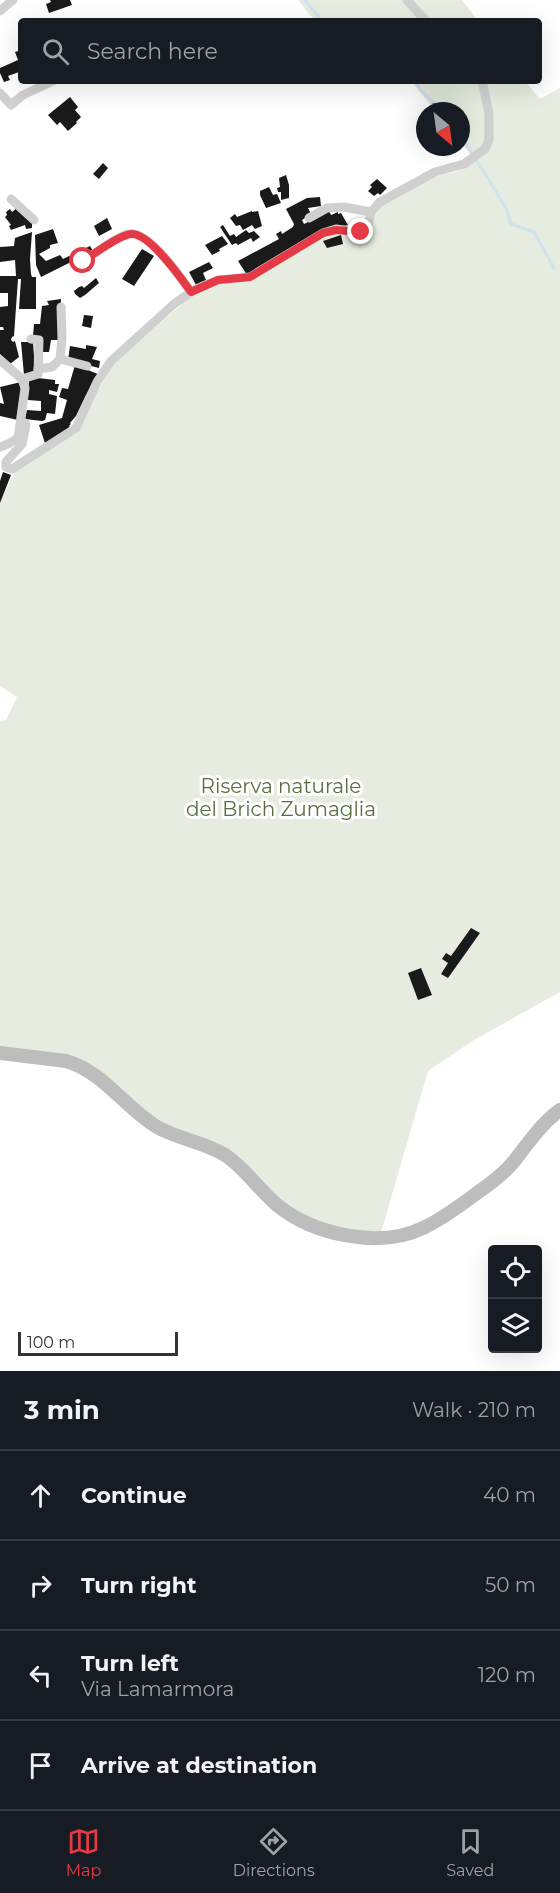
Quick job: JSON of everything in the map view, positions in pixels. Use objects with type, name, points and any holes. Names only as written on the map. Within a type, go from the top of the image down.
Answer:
[{"type":"street","points":[[0,11],[13,0]]},
{"type":"street","points":[[407,0],[423,18]]},
{"type":"street","points":[[0,93],[11,105],[23,95],[47,84]]},
{"type":"street","points":[[21,423],[26,425],[22,444],[6,462],[6,467],[12,469],[76,428],[97,382],[111,362],[174,304],[191,292],[218,280],[250,277],[323,233],[336,230],[367,231],[371,212],[380,202],[435,172],[464,164],[485,149],[489,140],[489,113],[483,84]]},
{"type":"street","points":[[11,199],[34,220]]},
{"type":"street","points":[[309,218],[327,208],[344,207],[371,212]]},
{"type":"street","points":[[83,261],[123,236],[137,235],[156,249],[191,292]]},
{"type":"street","points":[[38,369],[52,367],[60,359],[61,307]]},
{"type":"street","points":[[22,379],[38,374],[39,340],[31,339]]},
{"type":"street","points":[[60,359],[87,366]]},
{"type":"street","points":[[0,360],[22,379],[26,388],[18,438],[0,447]]},
{"type":"street","points":[[0,1053],[76,1064],[103,1081],[141,1116],[159,1128],[223,1153],[234,1161],[278,1206],[308,1223],[339,1234],[359,1238],[381,1239],[423,1228],[477,1193],[513,1162],[535,1133],[560,1110]]},
{"type":"green space","points":[[298,0],[462,0],[476,18],[313,18]]},
{"type":"green space","name":"Riserva naturale del Brich Zumaglia","points":[[413,84],[528,84],[540,99],[560,88],[560,992],[474,1040],[428,1071],[380,1236],[324,1225],[282,1203],[227,1149],[159,1124],[80,1061],[0,1047],[0,721],[6,720],[17,697],[0,686],[0,501],[16,470],[77,432],[114,363],[194,294],[219,284],[250,282],[325,237],[370,234],[375,215],[381,206],[434,177],[455,172],[475,162],[470,154],[470,102],[428,102]]},
{"type":"building","points":[[50,0],[70,0],[72,5],[49,13],[46,4],[51,2]]},
{"type":"building","points":[[18,60],[18,72],[8,76],[10,80],[4,82],[0,68]]},
{"type":"building","points":[[70,97],[78,107],[75,110],[81,117],[68,131],[60,122],[57,125],[48,115]]},
{"type":"building","points":[[103,163],[108,168],[99,179],[93,174]]},
{"type":"building","points":[[286,175],[289,198],[281,200],[281,192],[278,192],[277,188],[280,187],[279,178]]},
{"type":"building","points":[[377,179],[387,188],[380,195],[378,193],[374,196],[368,191],[372,187],[370,185]]},
{"type":"building","points":[[269,187],[273,195],[277,194],[281,203],[266,208],[260,191]]},
{"type":"building","points":[[320,197],[321,206],[308,208],[311,214],[302,220],[304,224],[329,211],[331,215],[341,213],[348,225],[326,231],[247,275],[238,261],[279,239],[276,234],[281,231],[282,234],[293,227],[294,224],[286,209],[307,198]]},
{"type":"building","points":[[18,207],[32,223],[32,228],[26,229],[25,225],[11,230],[9,226],[11,225],[5,217],[6,212],[10,209],[12,212]]},
{"type":"building","points":[[258,211],[262,226],[255,229],[252,225],[243,230],[240,225],[236,226],[230,218],[235,214],[237,217]]},
{"type":"building","points":[[107,218],[112,229],[99,236],[94,226]]},
{"type":"building","points":[[223,225],[230,236],[234,234],[236,237],[246,230],[249,233],[254,231],[260,237],[253,242],[251,238],[238,245],[236,243],[232,245],[220,227]]},
{"type":"building","points":[[53,229],[58,243],[50,245],[50,248],[39,254],[46,261],[60,255],[63,259],[90,246],[93,251],[41,277],[36,265],[35,235]]},
{"type":"building","points":[[32,232],[30,259],[32,277],[36,277],[36,309],[19,309],[21,279],[18,279],[14,336],[11,340],[15,341],[19,357],[10,364],[0,354],[0,330],[4,330],[0,327],[0,307],[8,306],[8,293],[0,293],[0,276],[16,276],[15,260],[0,262],[0,247],[14,246],[15,238]]},
{"type":"building","points":[[341,235],[343,244],[327,248],[323,241]]},
{"type":"building","points":[[222,236],[228,244],[212,255],[205,245]]},
{"type":"building","points":[[142,249],[154,256],[134,286],[122,279]]},
{"type":"building","points":[[209,262],[213,268],[203,273],[206,280],[196,285],[189,272]]},
{"type":"building","points":[[96,278],[99,283],[85,295],[80,298],[75,294],[74,291],[79,287],[84,288]]},
{"type":"building","points":[[61,299],[59,340],[51,340],[49,352],[41,352],[33,336],[34,324],[40,324],[42,306],[49,305],[47,301]]},
{"type":"building","points":[[84,315],[93,316],[91,328],[82,326]]},
{"type":"building","points":[[21,342],[33,342],[35,372],[24,375]]},
{"type":"building","points":[[86,345],[97,347],[92,359],[100,361],[99,368],[68,360],[70,346],[86,349]]},
{"type":"building","points":[[75,365],[98,374],[70,423],[71,429],[45,443],[39,425],[62,418],[67,400],[59,397],[62,388],[68,389]]},
{"type":"building","points":[[29,379],[55,380],[55,384],[59,384],[57,392],[49,390],[49,394],[57,396],[55,414],[47,413],[45,420],[42,421],[25,419],[27,410],[41,411],[41,401],[28,400]]},
{"type":"building","points":[[21,382],[23,393],[18,420],[0,416],[0,403],[4,404],[0,387]]},
{"type":"building","points":[[3,472],[11,475],[0,503],[0,481]]},
{"type":"building","points":[[471,928],[480,933],[448,978],[441,974],[448,963],[442,959],[446,953],[451,956]]},
{"type":"building","points":[[421,968],[432,995],[418,1000],[408,973]]},
{"type":"waterway","points":[[305,0],[320,18]]},
{"type":"waterway","points":[[417,84],[433,102]]},
{"type":"waterway","points":[[470,150],[487,177]]},
{"type":"waterway","points":[[489,180],[506,208],[511,224],[534,232],[554,268]]},
{"type":"route","points":[[83,261],[123,236],[137,235],[156,249],[191,292],[218,280],[250,277],[323,233],[336,230],[361,232]]}]
